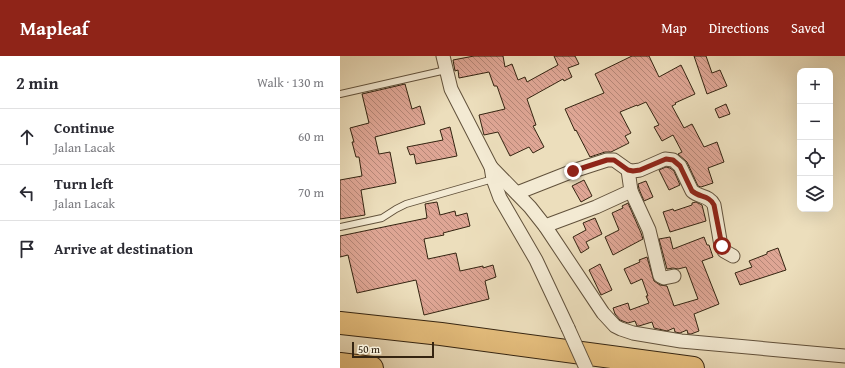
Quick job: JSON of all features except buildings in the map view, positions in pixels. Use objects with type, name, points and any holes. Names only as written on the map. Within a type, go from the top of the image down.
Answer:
[{"type":"highway","points":[[340,324],[441,334],[693,368]]},
{"type":"highway","points":[[340,364],[372,368]]},
{"type":"street","points":[[443,56],[451,89],[492,173],[500,198],[536,260],[586,368]]},
{"type":"street","points":[[517,193],[573,171],[607,160],[614,160],[628,170],[633,171],[640,170],[666,159],[673,160],[680,166],[692,191],[710,199],[714,205],[722,246],[724,251],[733,256]]},
{"type":"street","points":[[628,170],[631,191],[649,230],[660,276],[664,278],[674,276]]},
{"type":"street","points":[[492,173],[517,193],[530,207],[545,226],[603,313],[615,326],[633,333],[681,341],[845,356]]},
{"type":"street","points":[[545,226],[596,207],[631,191]]},
{"type":"lane","points":[[340,94],[446,70]]},
{"type":"lane","points":[[340,227],[382,218],[406,204],[492,173]]},
{"type":"route","points":[[573,171],[607,160],[614,160],[628,170],[633,171],[640,170],[666,159],[673,160],[680,166],[692,191],[710,199],[714,205],[722,246]]}]
